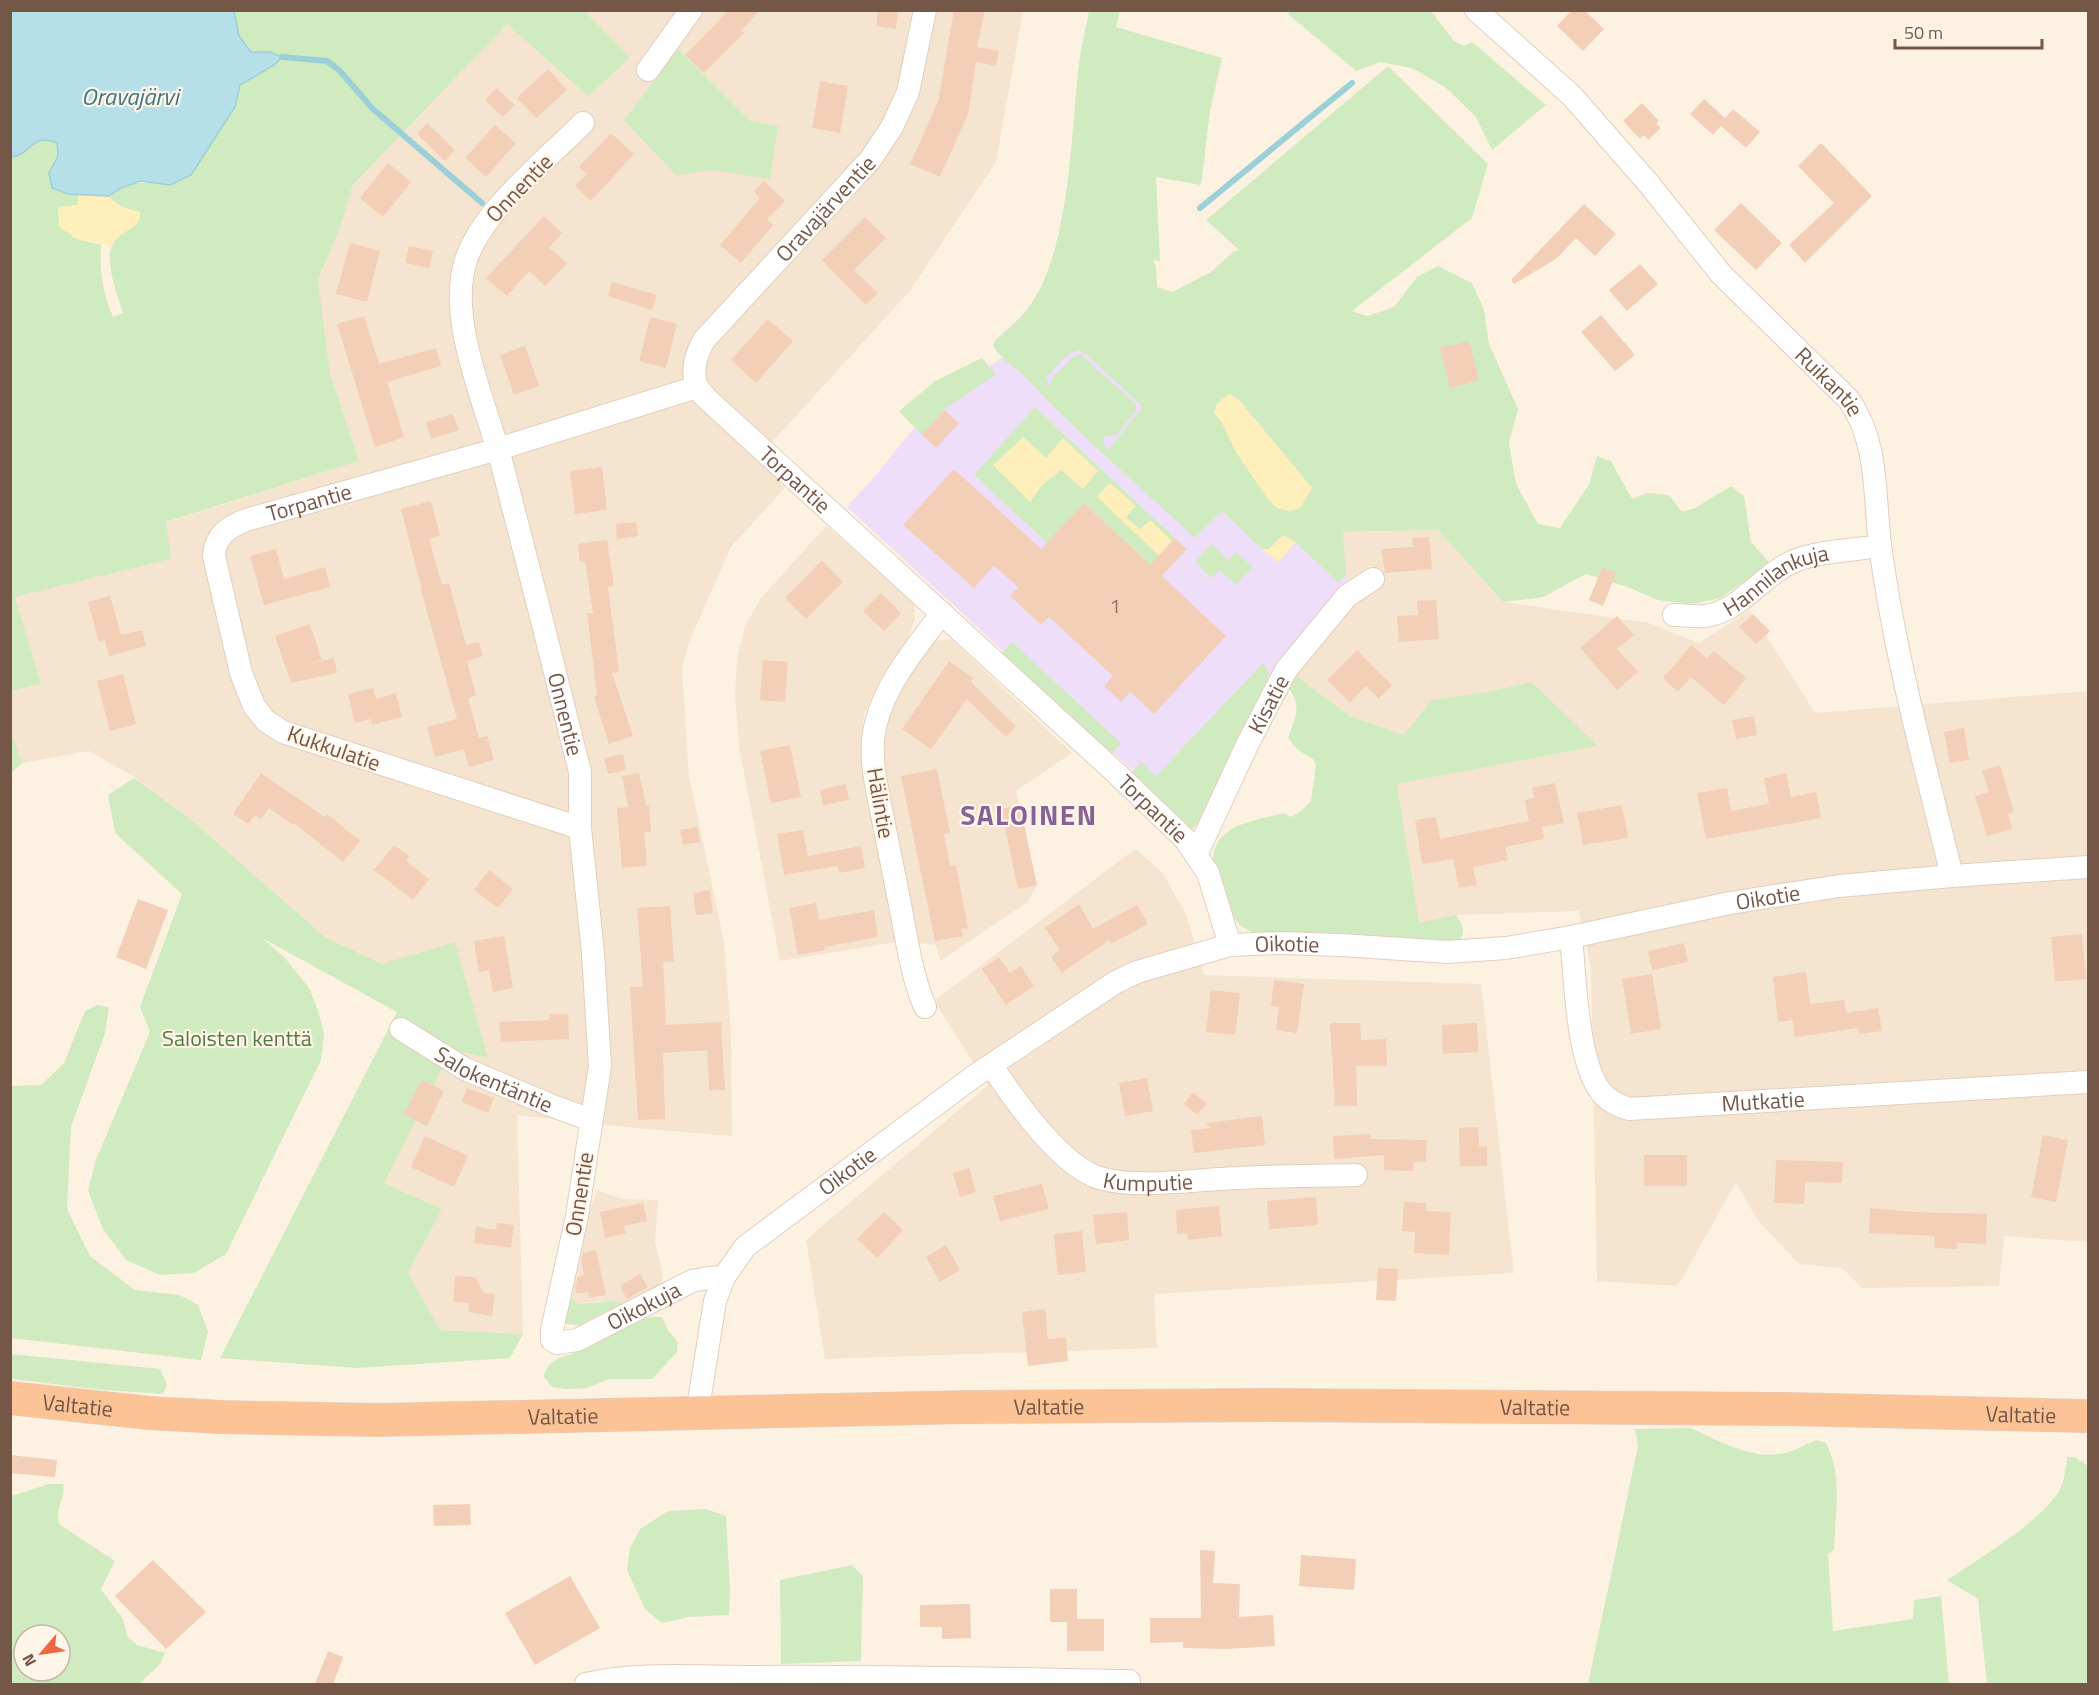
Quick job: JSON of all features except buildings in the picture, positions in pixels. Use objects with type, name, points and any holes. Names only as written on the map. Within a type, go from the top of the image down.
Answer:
[{"type":"highway","name":"Valtatie","points":[[10,1398],[149,1413],[378,1420],[956,1408],[1269,1405],[1786,1409],[2088,1416]]},
{"type":"street","points":[[648,70],[691,10]]},
{"type":"street","name":"Oravajärventie","points":[[697,387],[693,374],[694,363],[704,340],[858,174],[892,127],[908,92],[925,10]]},
{"type":"street","name":"Ruikantie","points":[[1476,10],[1572,96],[1642,175],[1721,274],[1849,400],[1863,424],[1868,438],[1880,546],[1903,672],[1952,876]]},
{"type":"street","name":"Onnentie","points":[[566,1343],[557,1343],[552,1340],[552,1330],[577,1216],[600,1066],[593,953],[580,828],[580,772],[498,449],[466,341],[460,282],[466,259],[495,209],[583,123]]},
{"type":"street","name":"Torpantie","points":[[214,546],[221,534],[246,520],[498,449],[697,387],[714,406],[1114,771],[1185,839],[1197,853],[1208,873],[1216,892],[1230,945]]},
{"type":"street","name":"Kukkulatie","points":[[214,546],[217,570],[241,673],[254,706],[266,722],[283,732],[580,828]]},
{"type":"street","name":"Hannilankuja","points":[[1674,615],[1704,616],[1734,606],[1766,578],[1784,566],[1806,557],[1880,546]]},
{"type":"street","name":"Kisatie","points":[[1197,853],[1248,743],[1286,670],[1347,596],[1373,579]]},
{"type":"street","name":"Hälintie","points":[[925,1007],[916,981],[891,861],[875,778],[873,741],[876,723],[903,666],[942,614]]},
{"type":"street","name":"Oikotie","points":[[697,1414],[716,1300],[724,1277],[746,1247],[992,1065],[1116,982],[1137,972],[1230,945],[1293,944],[1448,952],[1506,948],[1571,937],[1730,903],[1839,886],[2088,867]]},
{"type":"street","name":"Mutkatie","points":[[1571,937],[1583,1048],[1589,1069],[1599,1089],[1614,1105],[1629,1109],[2088,1082]]},
{"type":"street","name":"Salokentäntie","points":[[401,1029],[465,1069],[591,1120]]},
{"type":"street","name":"Kumputie","points":[[992,1065],[1049,1140],[1072,1162],[1092,1176],[1107,1180],[1167,1182],[1356,1175]]},
{"type":"street","name":"Oikokuja","points":[[566,1343],[577,1340],[692,1281],[724,1277]]},
{"type":"street","points":[[586,1684],[637,1678],[767,1677],[1106,1681],[1129,1682],[1129,1684]]},
{"type":"shaded area","points":[[585,11],[1023,11],[996,162],[909,292],[757,459],[785,488],[731,547],[689,642],[682,668],[689,776],[724,942],[731,1031],[732,1136],[517,1115],[523,1334],[440,1330],[408,1273],[442,1209],[384,1183],[452,1050],[487,1058],[382,964],[325,937],[187,816],[134,777],[89,751],[22,763],[11,732],[11,691],[41,684],[14,597],[171,559],[165,523],[359,461],[330,373],[318,280],[340,228],[353,185],[507,23],[630,58]]},
{"type":"shaded area","points":[[1026,343],[1203,347],[1342,532],[1347,583],[1280,659],[1194,827],[847,507],[937,399]],"holes":[[[1035,407],[1187,549],[1133,606]]]},
{"type":"shaded area","points":[[826,526],[914,602],[915,619],[908,639],[881,678],[864,714],[861,748],[864,783],[897,942],[780,961],[739,746],[735,695],[737,660],[745,626],[761,598]]},
{"type":"shaded area","points":[[1438,530],[1503,602],[1649,623],[1699,643],[1750,610],[1815,713],[2088,691],[2088,1242],[2004,1236],[1999,1286],[1862,1288],[1842,1268],[1799,1264],[1756,1218],[1736,1182],[1678,1286],[1597,1281],[1591,968],[1579,911],[1456,915],[1419,924],[1397,784],[1598,746],[1532,682],[1487,692],[1431,700],[1404,735],[1350,716],[1295,675],[1280,659],[1347,583],[1342,532]]},
{"type":"shaded area","points":[[951,639],[1072,753],[1016,791],[1037,885],[1028,902],[940,961],[936,945],[919,943],[884,779],[882,748],[886,722],[915,660],[935,641]]},
{"type":"shaded area","points":[[1135,849],[1162,872],[1186,914],[1204,975],[1481,984],[1514,1273],[1154,1294],[1157,1348],[825,1359],[806,1240],[988,1085],[934,1001]]},
{"type":"shaded area","points":[[597,1190],[622,1199],[658,1200],[655,1242],[662,1270],[662,1285],[628,1305],[599,1301],[579,1304],[571,1298],[566,1279]]},
{"type":"green space","points":[[1291,10],[1431,11],[1454,41],[1464,46],[1472,42],[1546,105],[1492,150],[1476,117],[1445,87],[1412,68],[1380,62],[1356,71],[1288,14]]},
{"type":"green space","points":[[234,11],[585,11],[630,58],[588,96],[507,24],[353,185],[340,228],[318,280],[330,373],[359,461],[166,522],[171,559],[15,597],[41,684],[11,691],[11,157],[24,152],[42,140],[57,143],[58,156],[49,173],[68,194],[79,194],[78,205],[58,207],[72,237],[101,244],[101,273],[106,298],[113,317],[123,313],[110,265],[111,247],[115,240],[138,223],[140,212],[119,205],[109,196],[131,184],[170,185],[235,107],[240,85],[274,65],[281,58],[270,52],[252,52],[239,36]]},
{"type":"green space","points":[[1089,11],[1120,11],[1116,27],[1222,58],[1210,111],[1201,185],[1156,177],[1160,261],[1153,260],[1156,267],[1157,287],[1172,292],[1211,272],[1233,252],[1239,250],[1206,220],[1388,66],[1488,164],[1472,218],[1352,311],[1367,316],[1394,307],[1417,277],[1438,266],[1472,283],[1484,309],[1489,344],[1518,409],[1509,443],[1516,484],[1538,524],[1560,528],[1589,484],[1597,456],[1611,461],[1632,499],[1647,493],[1669,495],[1682,512],[1695,508],[1731,486],[1744,496],[1751,542],[1769,562],[1763,569],[1720,598],[1692,604],[1657,600],[1633,589],[1586,574],[1543,597],[1503,602],[1438,530],[1343,532],[1346,575],[1339,583],[1296,543],[1283,535],[1269,549],[1262,549],[1222,511],[1195,538],[1087,439],[1003,358],[993,345],[995,340],[1028,308],[1042,285],[1053,257],[1066,191],[1079,64]],"holes":[[[1079,350],[1142,408],[1108,450],[1103,442],[1105,436],[1115,436],[1136,412],[1136,404],[1081,355],[1075,355],[1052,378],[1049,387],[1046,377],[1065,357]],[[1229,394],[1239,400],[1311,488],[1300,508],[1290,511],[1277,508],[1236,452],[1221,421]]]},
{"type":"green space","points":[[678,49],[750,121],[778,126],[770,179],[712,170],[676,175],[624,120]]},
{"type":"green space","points":[[982,358],[996,374],[944,410],[922,435],[899,411],[935,381]]},
{"type":"green space","points":[[1035,407],[1175,538],[1163,551],[1175,562],[1161,576],[1084,503],[1047,543],[974,475]]},
{"type":"green space","points":[[1212,544],[1228,560],[1236,552],[1253,567],[1236,585],[1220,570],[1211,578],[1195,562]]},
{"type":"green space","points":[[1012,642],[1121,743],[1112,754],[1003,657],[1003,652]]},
{"type":"green space","points":[[1263,663],[1268,670],[1269,680],[1204,817],[1191,830],[1133,778],[1133,772],[1141,762],[1156,776]]},
{"type":"green space","points":[[1295,675],[1350,716],[1404,735],[1431,700],[1487,692],[1532,682],[1598,746],[1397,784],[1419,923],[1456,915],[1463,928],[1459,942],[1253,933],[1234,918],[1213,860],[1215,848],[1221,838],[1229,831],[1249,822],[1284,813],[1291,817],[1311,801],[1316,765],[1313,759],[1298,750],[1288,738],[1296,707],[1288,687]]},
{"type":"green space","points":[[11,732],[22,763],[10,773]]},
{"type":"green space","name":"Saloisten kenttä","points":[[134,778],[187,816],[325,937],[382,964],[455,942],[488,1058],[452,1050],[384,1183],[442,1209],[408,1273],[440,1330],[523,1334],[510,1358],[357,1368],[220,1358],[397,1012],[262,938],[285,958],[309,988],[324,1034],[321,1060],[226,1254],[194,1273],[160,1275],[126,1260],[103,1229],[88,1191],[95,1162],[150,1032],[140,1007],[182,894],[115,833],[108,795]]},
{"type":"green space","points":[[97,1005],[109,1007],[105,1033],[71,1127],[67,1209],[90,1256],[135,1290],[180,1295],[198,1305],[208,1332],[201,1360],[11,1338],[11,1086],[41,1085],[64,1063],[85,1011]]},
{"type":"green space","points":[[571,1298],[579,1304],[614,1301],[628,1305],[602,1313],[580,1325],[563,1324]]},
{"type":"green space","points":[[651,1317],[662,1317],[668,1330],[678,1342],[677,1352],[652,1379],[609,1379],[587,1388],[566,1389],[552,1387],[543,1376],[549,1365],[559,1358]]},
{"type":"green space","points":[[11,1354],[160,1369],[167,1385],[163,1394],[104,1390],[11,1379]]},
{"type":"green space","points":[[1691,1428],[1725,1444],[1760,1454],[1772,1455],[1789,1452],[1816,1440],[1826,1443],[1835,1468],[1836,1482],[1834,1550],[1828,1554],[1833,1631],[1913,1619],[1914,1600],[1941,1596],[1949,1684],[1588,1684],[1638,1446],[1635,1429]]},
{"type":"green space","points":[[2067,1457],[2075,1457],[2088,1466],[2088,1684],[1987,1684],[1978,1599],[1947,1580],[1993,1550],[2043,1511],[2062,1485]]},
{"type":"green space","points":[[49,1484],[63,1484],[64,1489],[58,1512],[59,1524],[115,1561],[101,1589],[123,1619],[127,1636],[137,1645],[165,1653],[160,1664],[139,1684],[11,1684],[11,1496]]},
{"type":"green space","points":[[706,1509],[726,1516],[729,1615],[689,1617],[662,1623],[645,1609],[627,1570],[630,1548],[640,1529],[668,1511]]},
{"type":"green space","points":[[852,1565],[863,1576],[861,1661],[781,1664],[780,1580]]},
{"type":"sand","points":[[79,194],[109,196],[119,205],[140,212],[138,223],[116,239],[111,247],[79,240],[59,227],[58,207],[77,205]]},
{"type":"sand","points":[[1229,394],[1239,400],[1312,488],[1300,508],[1290,511],[1277,508],[1267,498],[1236,452],[1221,421],[1214,413],[1217,404]]},
{"type":"sand","points":[[1023,437],[1046,458],[1063,438],[1098,471],[1083,489],[1061,470],[1042,485],[1030,502],[993,465]]},
{"type":"sand","points":[[1110,483],[1136,506],[1126,517],[1140,529],[1150,520],[1172,541],[1163,551],[1175,562],[1170,566],[1097,497]]},
{"type":"sand","points":[[1283,535],[1296,542],[1278,562],[1262,549],[1269,549]]},
{"type":"water","name":"Oravajärvi","points":[[11,10],[234,11],[239,36],[251,52],[270,52],[282,57],[274,65],[240,85],[235,107],[191,175],[170,185],[141,181],[121,188],[109,196],[68,194],[52,188],[49,173],[58,156],[57,143],[42,140],[24,152],[11,157]]},
{"type":"waterway","points":[[282,57],[327,61],[339,70],[373,109],[482,203]]},
{"type":"waterway","points":[[1200,208],[1352,83]]},
{"type":"district","name":"SALOINEN","points":[[1029,814]]}]
